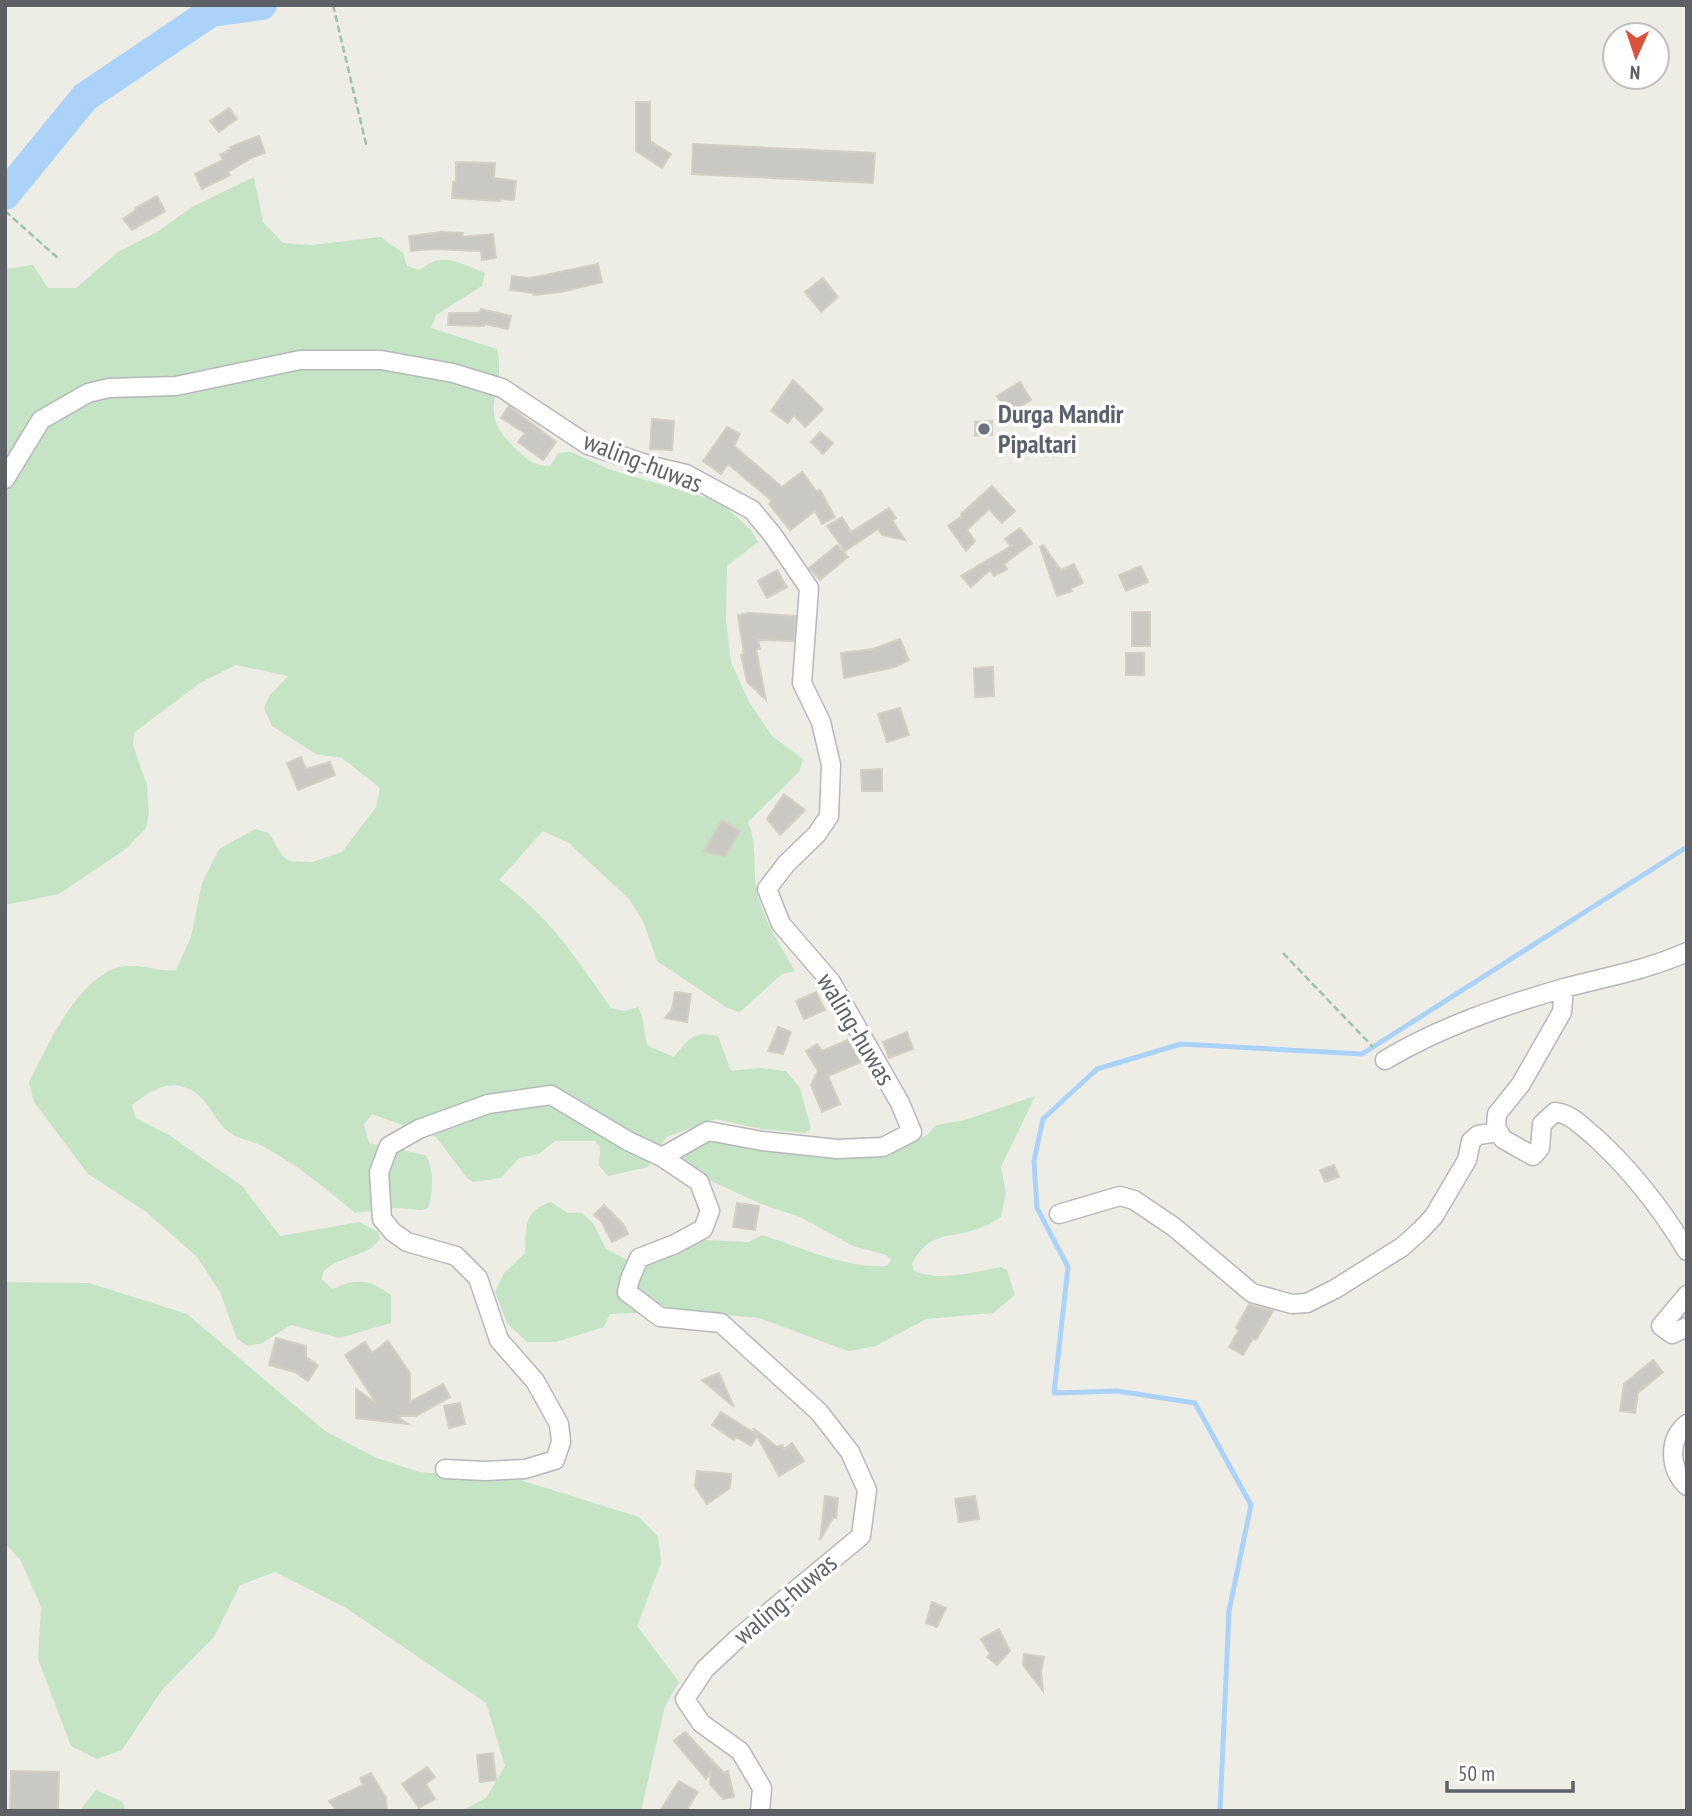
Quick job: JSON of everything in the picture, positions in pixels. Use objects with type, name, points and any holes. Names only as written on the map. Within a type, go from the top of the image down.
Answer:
[{"type":"street","name":"waling-huwas","points":[[5,479],[41,421],[88,393],[109,388],[176,386],[300,360],[381,360],[453,373],[502,388],[589,445],[686,474],[752,510],[772,534],[808,588],[802,683],[821,722],[831,765],[829,816],[817,834],[786,864],[767,889],[781,924],[831,982],[900,1103],[912,1132],[883,1147],[837,1149],[762,1141],[708,1131],[663,1157],[699,1182],[709,1211],[703,1229],[675,1244],[639,1258],[627,1292],[660,1317],[721,1323],[819,1412],[850,1452],[867,1490],[861,1536],[737,1639],[705,1669],[685,1699],[701,1723],[740,1751],[762,1788],[760,1811]]},
{"type":"street","points":[[1385,1059],[1448,1027],[1564,988],[1618,976],[1687,952]]},
{"type":"street","points":[[1564,988],[1562,1012],[1521,1084],[1497,1114],[1498,1132],[1503,1139],[1532,1156],[1540,1148],[1542,1124],[1555,1112],[1568,1114],[1622,1162],[1667,1218],[1687,1251]]},
{"type":"street","points":[[445,1469],[525,1469],[555,1460],[561,1442],[559,1424],[535,1381],[499,1340],[478,1278],[456,1256],[407,1242],[393,1232],[382,1219],[379,1172],[389,1146],[419,1129],[488,1104],[551,1095],[628,1141],[663,1157]]},
{"type":"street","points":[[1059,1214],[1120,1196],[1134,1200],[1174,1227],[1252,1293],[1292,1304],[1307,1303],[1335,1289],[1412,1239],[1434,1216],[1467,1160],[1471,1141],[1478,1135],[1498,1132]]},
{"type":"street","points":[[1687,1295],[1661,1326],[1672,1334],[1687,1327]]},
{"type":"street","points":[[1687,1424],[1682,1428],[1673,1450],[1675,1470],[1687,1486]]},
{"type":"path","points":[[333,5],[367,148]]},
{"type":"path","points":[[5,211],[61,260]]},
{"type":"path","points":[[1283,953],[1385,1059]]},
{"type":"green space","points":[[254,177],[263,222],[283,243],[312,245],[381,237],[403,253],[407,266],[420,270],[428,264],[444,260],[485,273],[482,286],[436,315],[431,328],[497,349],[499,365],[494,401],[496,423],[504,436],[528,460],[550,466],[558,453],[571,452],[611,470],[719,501],[751,530],[758,542],[727,566],[726,620],[731,662],[749,702],[772,736],[803,759],[799,772],[748,822],[753,838],[758,898],[795,971],[782,974],[740,1012],[727,1008],[657,961],[643,921],[629,899],[569,843],[543,831],[499,880],[548,924],[574,955],[611,1008],[625,1011],[638,1007],[648,1046],[674,1057],[692,1038],[702,1035],[718,1036],[731,1071],[759,1068],[786,1071],[800,1088],[811,1129],[805,1133],[761,1129],[716,1119],[666,1137],[648,1167],[608,1176],[599,1166],[600,1147],[595,1141],[555,1141],[539,1154],[519,1158],[501,1178],[473,1182],[436,1137],[372,1114],[364,1124],[369,1143],[425,1155],[432,1173],[431,1196],[428,1208],[422,1210],[396,1208],[355,1213],[288,1162],[260,1145],[230,1133],[198,1094],[180,1086],[161,1088],[132,1105],[136,1118],[169,1135],[242,1186],[280,1236],[359,1222],[378,1232],[380,1239],[374,1245],[330,1266],[323,1272],[322,1279],[332,1289],[349,1283],[363,1282],[383,1289],[391,1295],[391,1323],[339,1338],[291,1325],[262,1343],[248,1346],[237,1339],[220,1292],[197,1257],[145,1211],[88,1174],[34,1102],[29,1082],[68,1012],[95,980],[110,970],[127,966],[176,970],[191,937],[202,883],[219,849],[255,829],[269,833],[283,857],[290,861],[312,862],[342,852],[376,807],[380,788],[342,758],[316,754],[272,726],[264,708],[269,696],[288,676],[236,665],[200,683],[135,732],[133,745],[147,785],[149,814],[146,828],[127,848],[59,894],[5,905],[5,269],[33,265],[48,288],[76,288],[118,252],[157,232],[192,207]]},
{"type":"green space","points":[[1035,1096],[1001,1167],[1006,1193],[1001,1217],[983,1227],[933,1241],[919,1253],[912,1264],[914,1271],[935,1276],[1001,1267],[1007,1270],[1015,1295],[993,1313],[926,1319],[876,1346],[848,1351],[759,1318],[681,1311],[644,1300],[637,1313],[610,1314],[604,1327],[556,1342],[527,1342],[507,1323],[495,1292],[504,1273],[525,1253],[526,1228],[531,1215],[551,1202],[568,1213],[582,1213],[593,1223],[606,1249],[637,1265],[704,1240],[749,1242],[762,1235],[839,1261],[887,1266],[891,1260],[886,1255],[853,1246],[800,1217],[761,1204],[698,1175],[683,1163],[681,1150],[712,1135],[881,1154],[927,1135],[936,1125],[965,1120]]},
{"type":"green space","points":[[5,1282],[89,1283],[187,1314],[325,1431],[377,1458],[419,1472],[520,1480],[639,1517],[658,1536],[661,1563],[637,1626],[679,1682],[665,1706],[641,1811],[461,1811],[486,1798],[505,1766],[486,1703],[346,1608],[275,1572],[240,1585],[214,1637],[162,1690],[122,1750],[97,1759],[71,1746],[38,1659],[41,1607],[21,1561],[5,1543]]},
{"type":"green space","points":[[96,1790],[123,1802],[125,1811],[79,1811]]},
{"type":"building","points":[[636,102],[650,102],[650,141],[671,154],[662,168],[636,151]]},
{"type":"building","points":[[229,108],[237,119],[219,132],[210,121]]},
{"type":"building","points":[[259,136],[265,153],[253,157],[228,172],[230,175],[202,189],[195,174],[223,160],[220,155],[231,149],[230,147]]},
{"type":"building","points":[[693,144],[875,153],[873,183],[692,174]]},
{"type":"building","points":[[456,162],[495,163],[494,178],[516,181],[514,200],[452,198],[453,182],[456,182]]},
{"type":"building","points":[[157,196],[165,211],[132,230],[123,219],[136,210],[135,208]]},
{"type":"building","points":[[441,232],[463,233],[462,237],[493,234],[496,258],[482,260],[481,251],[411,251],[409,236]]},
{"type":"building","points":[[598,264],[602,282],[561,292],[534,295],[510,290],[512,276],[528,278]]},
{"type":"building","points":[[823,278],[838,297],[821,312],[805,292]]},
{"type":"building","points":[[481,309],[511,316],[508,329],[485,324],[448,325],[449,313],[479,313]]},
{"type":"building","points":[[793,380],[823,409],[805,427],[794,415],[788,423],[771,411]]},
{"type":"building","points":[[1020,382],[1031,400],[1008,414],[997,396]]},
{"type":"building","points":[[509,406],[556,442],[543,460],[518,442],[525,433],[501,418]]},
{"type":"building","points":[[652,419],[674,421],[672,450],[650,449]]},
{"type":"building","points":[[992,421],[992,435],[975,436],[975,422]]},
{"type":"building","points":[[727,427],[740,434],[734,446],[782,487],[802,472],[817,492],[820,490],[835,517],[822,524],[815,511],[790,530],[769,504],[772,501],[728,464],[721,474],[703,461]]},
{"type":"building","points":[[820,432],[833,443],[823,454],[811,442]]},
{"type":"building","points":[[992,486],[1015,511],[1002,523],[989,509],[967,530],[975,541],[966,551],[948,526]]},
{"type":"building","points":[[889,508],[896,518],[892,520],[905,540],[882,535],[878,529],[845,551],[827,526],[842,517],[851,532]]},
{"type":"building","points":[[1020,528],[1032,543],[1004,564],[1007,569],[994,576],[990,570],[971,587],[961,576],[1011,546],[1005,539]]},
{"type":"building","points":[[837,545],[848,557],[820,580],[809,568]]},
{"type":"building","points":[[1043,545],[1061,570],[1074,564],[1083,583],[1071,588],[1072,591],[1057,596],[1040,547]]},
{"type":"building","points":[[1141,566],[1148,582],[1126,591],[1119,575]]},
{"type":"building","points":[[777,570],[787,587],[767,598],[758,581]]},
{"type":"building","points":[[1132,612],[1150,612],[1150,646],[1132,646]]},
{"type":"building","points":[[749,613],[796,616],[794,641],[758,640],[760,649],[756,649],[766,700],[747,682],[741,655],[744,654],[738,615]]},
{"type":"building","points":[[900,639],[909,660],[895,667],[844,678],[841,653],[873,649]]},
{"type":"building","points":[[1126,653],[1144,653],[1144,675],[1126,675]]},
{"type":"building","points":[[993,667],[994,696],[975,697],[974,668]]},
{"type":"building","points":[[900,708],[909,735],[887,742],[878,714]]},
{"type":"building","points":[[301,757],[306,769],[330,762],[335,775],[298,790],[287,763]]},
{"type":"building","points":[[882,769],[882,791],[862,791],[861,770]]},
{"type":"building","points":[[784,794],[805,810],[780,835],[767,819]]},
{"type":"building","points":[[722,820],[740,831],[725,856],[704,851]]},
{"type":"building","points":[[675,992],[691,994],[687,1022],[665,1018],[672,1009]]},
{"type":"building","points":[[816,992],[825,1010],[804,1019],[796,1001]]},
{"type":"building","points":[[778,1027],[791,1032],[783,1054],[768,1051]]},
{"type":"building","points":[[907,1032],[913,1049],[889,1058],[883,1042]]},
{"type":"building","points":[[850,1039],[861,1062],[828,1076],[840,1104],[822,1112],[811,1085],[818,1071],[806,1051],[817,1044],[822,1051]]},
{"type":"building","points":[[1334,1165],[1339,1177],[1325,1182],[1320,1170]]},
{"type":"building","points":[[737,1203],[759,1206],[755,1230],[733,1227]]},
{"type":"building","points":[[604,1205],[623,1224],[628,1234],[612,1242],[601,1221],[594,1215]]},
{"type":"building","points":[[1249,1304],[1273,1311],[1256,1340],[1253,1338],[1243,1355],[1229,1347]]},
{"type":"building","points":[[276,1338],[306,1346],[306,1357],[318,1365],[308,1381],[295,1372],[269,1365]]},
{"type":"building","points":[[388,1341],[410,1373],[410,1402],[443,1384],[450,1397],[416,1416],[397,1416],[408,1424],[356,1418],[356,1389],[376,1403],[345,1355],[365,1342],[372,1353]]},
{"type":"building","points":[[1653,1360],[1663,1372],[1638,1393],[1635,1413],[1620,1411],[1624,1384]]},
{"type":"building","points":[[719,1373],[734,1407],[702,1380]]},
{"type":"building","points":[[460,1403],[465,1424],[449,1428],[444,1406]]},
{"type":"building","points":[[721,1412],[756,1434],[753,1428],[777,1447],[782,1445],[784,1449],[792,1443],[804,1461],[779,1476],[757,1436],[751,1446],[736,1437],[734,1440],[712,1425]]},
{"type":"building","points":[[697,1471],[731,1474],[730,1488],[707,1504],[695,1486]]},
{"type":"building","points":[[825,1496],[838,1498],[836,1518],[833,1518],[820,1540]]},
{"type":"building","points":[[975,1496],[979,1519],[959,1522],[955,1499]]},
{"type":"building","points":[[932,1602],[946,1608],[937,1627],[926,1623]]},
{"type":"building","points":[[999,1629],[1010,1651],[997,1665],[987,1657],[990,1654],[981,1639]]},
{"type":"building","points":[[1024,1654],[1044,1657],[1041,1672],[1043,1691],[1023,1665]]},
{"type":"building","points":[[685,1732],[724,1773],[728,1771],[734,1797],[723,1799],[710,1784],[711,1771],[706,1779],[674,1741]]},
{"type":"building","points":[[493,1753],[496,1780],[480,1782],[477,1755]]},
{"type":"building","points":[[427,1767],[435,1777],[426,1784],[435,1799],[419,1808],[402,1784]]},
{"type":"building","points":[[11,1771],[59,1772],[58,1811],[10,1811]]},
{"type":"building","points":[[371,1773],[386,1798],[387,1811],[337,1811],[329,1801],[363,1785],[360,1778]]},
{"type":"building","points":[[679,1781],[698,1792],[686,1811],[660,1811]]},
{"type":"waterway","points":[[5,195],[85,97],[211,12],[262,5]]},
{"type":"waterway","points":[[1220,1811],[1229,1611],[1251,1505],[1195,1403],[1117,1391],[1054,1393],[1068,1267],[1037,1208],[1034,1161],[1043,1119],[1097,1069],[1181,1044],[1362,1054],[1687,847]]},
{"type":"place","name":"Durga Mandir Pipaltari","points":[[984,429]]}]
